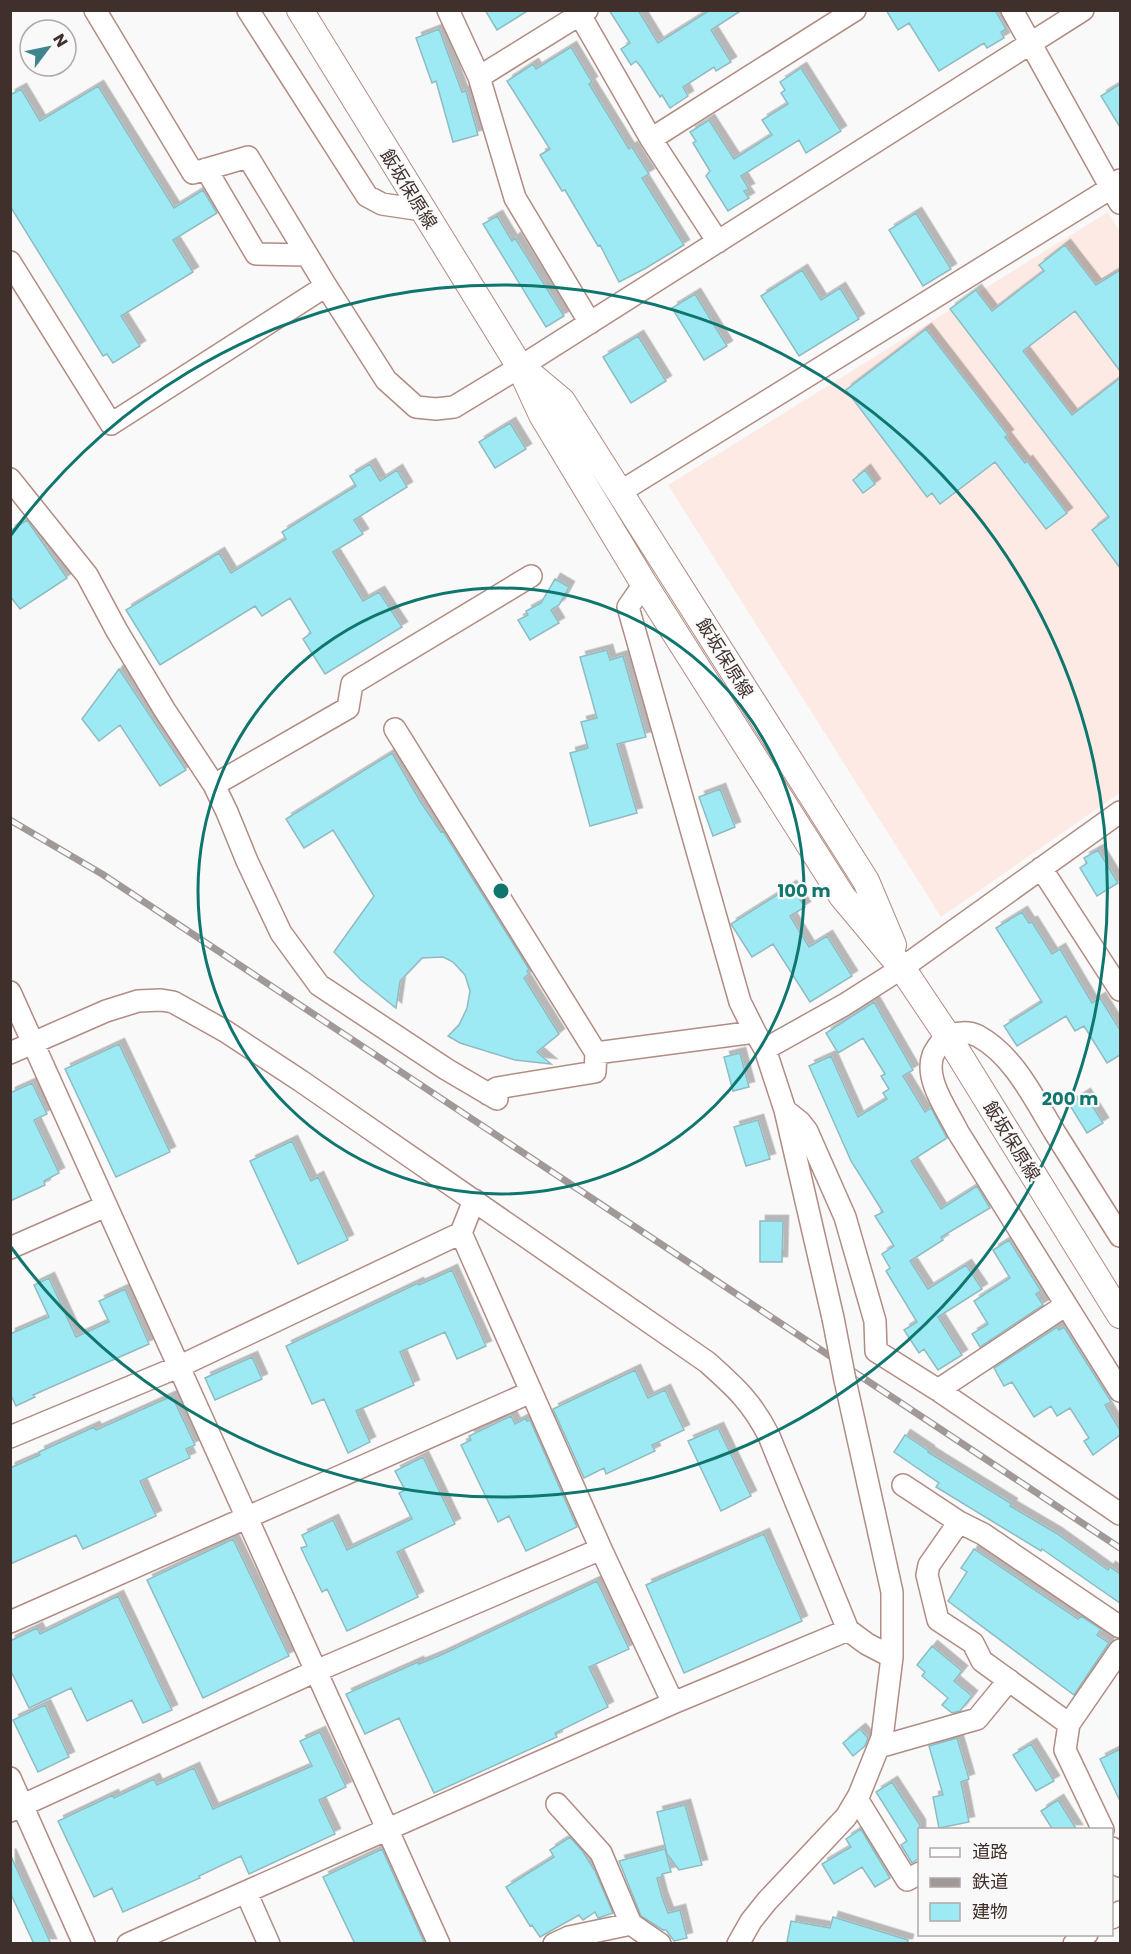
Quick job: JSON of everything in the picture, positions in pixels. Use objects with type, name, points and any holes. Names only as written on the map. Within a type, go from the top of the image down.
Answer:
[{"type":"main road","name":"飯坂保原線","points":[[300,10],[520,367],[542,415],[645,584],[842,896],[902,968],[947,1035],[1120,1315]]},
{"type":"main road","name":"飯坂保原線","points":[[520,367],[562,400],[866,881],[902,968]]},
{"type":"street","points":[[95,10],[193,173],[248,157],[386,380],[416,407],[436,409],[454,407],[520,367],[1083,10]]},
{"type":"street","points":[[248,10],[367,196],[382,204],[422,210]]},
{"type":"street","points":[[448,10],[479,77],[515,198],[590,323]]},
{"type":"street","points":[[651,139],[855,10]]},
{"type":"street","points":[[620,492],[1117,190],[1012,10]]},
{"type":"street","points":[[479,77],[583,13],[651,139],[718,242]]},
{"type":"street","points":[[206,169],[256,254],[307,255]]},
{"type":"street","points":[[10,262],[111,424],[326,286]]},
{"type":"street","points":[[12,486],[87,575],[117,631],[214,785],[281,933],[319,985],[446,1069],[493,1097],[497,1088],[595,1072],[596,1053],[395,729]]},
{"type":"street","points":[[214,785],[348,708],[352,684],[531,576]]},
{"type":"street","points":[[645,584],[628,607],[740,1002],[760,1041],[785,1110],[834,1318],[845,1380],[892,1592],[892,1657],[882,1738],[857,1799],[846,1817],[767,1901],[738,1944]]},
{"type":"street","points":[[596,1053],[760,1041],[844,1005],[902,968],[1120,812]]},
{"type":"street","points":[[1041,868],[1120,990]]},
{"type":"street","points":[[10,992],[439,1944]]},
{"type":"street","points":[[10,1053],[106,1011],[138,1001],[161,1000],[173,1002],[225,1031],[302,1081],[707,1362],[746,1398],[759,1415],[769,1436],[848,1630],[867,1644],[892,1657]]},
{"type":"street","points":[[1120,1236],[1031,1092],[1014,1069],[986,1041],[975,1034],[958,1032],[947,1035],[933,1054],[931,1064],[937,1090],[958,1132],[1120,1391]]},
{"type":"street","points":[[785,1110],[807,1131],[845,1217],[875,1321],[876,1351],[938,1390],[1120,1514]]},
{"type":"street","points":[[10,1437],[178,1367],[461,1233],[474,1200]]},
{"type":"street","points":[[10,1248],[106,1206]]},
{"type":"street","points":[[461,1233],[601,1550],[673,1703]]},
{"type":"street","points":[[938,1390],[1066,1305]]},
{"type":"street","points":[[10,1623],[531,1392]]},
{"type":"street","points":[[903,1485],[959,1522],[983,1534],[1120,1627]]},
{"type":"street","points":[[959,1522],[929,1565],[927,1575],[938,1620],[973,1643],[982,1661],[1069,1724]]},
{"type":"street","points":[[16,1808],[316,1671],[601,1550]]},
{"type":"street","points":[[128,1944],[673,1703],[848,1630]]},
{"type":"street","points":[[1102,1828],[1065,1750],[1069,1724],[1120,1650]]},
{"type":"street","points":[[879,1746],[977,1719],[1009,1680]]},
{"type":"street","points":[[10,1778],[16,1808],[84,1944]]},
{"type":"street","points":[[857,1799],[907,1880],[918,1874]]},
{"type":"street","points":[[557,1804],[602,1853],[632,1924],[660,1944]]},
{"type":"street","points":[[1113,1850],[1120,1866]]},
{"type":"street","points":[[246,1892],[269,1944]]},
{"type":"street","points":[[554,1944],[569,1937],[632,1924]]},
{"type":"shaded area","points":[[1108,212],[1120,232],[1120,793],[941,917],[668,485]]},
{"type":"building","points":[[485,10],[529,10],[497,30]]},
{"type":"building","points":[[609,10],[638,10],[658,43],[710,10],[742,10],[711,30],[731,62],[716,71],[714,67],[683,87],[688,96],[670,108],[662,95],[660,97],[641,67],[636,61],[631,65],[621,49],[630,43]]},
{"type":"building","points":[[886,10],[995,10],[1006,29],[1001,32],[1004,38],[987,48],[984,43],[939,71],[909,23],[898,30]]},
{"type":"building","points":[[439,29],[462,92],[466,91],[478,135],[453,142],[436,81],[432,83],[416,38]]},
{"type":"building","points":[[571,47],[592,82],[589,84],[629,149],[632,147],[649,174],[642,178],[684,245],[619,282],[600,245],[598,246],[565,190],[562,191],[540,155],[550,149],[507,81],[533,64],[536,69]]},
{"type":"building","points":[[801,68],[841,131],[806,153],[799,140],[741,176],[749,189],[744,191],[749,198],[728,211],[706,176],[710,171],[693,143],[696,141],[690,132],[709,120],[734,159],[772,135],[762,120],[788,104],[781,93],[785,90],[780,82]]},
{"type":"building","points":[[1120,84],[1120,127],[1101,96]]},
{"type":"building","points":[[98,86],[174,208],[203,190],[217,213],[173,240],[193,272],[121,316],[140,346],[113,363],[107,354],[103,356],[10,206],[10,95],[21,89],[40,121]]},
{"type":"building","points":[[916,213],[951,269],[923,286],[889,230]]},
{"type":"building","points":[[497,216],[512,241],[515,238],[564,316],[546,327],[483,224]]},
{"type":"building","points":[[1065,245],[1096,285],[1120,270],[1120,371],[1075,311],[1023,351],[1072,415],[1120,378],[1120,568],[1092,530],[1109,517],[950,309],[976,290],[992,311],[1044,271],[1039,265]]},
{"type":"building","points":[[802,270],[821,300],[840,288],[859,319],[799,356],[761,296]]},
{"type":"building","points":[[695,294],[727,346],[704,360],[672,308]]},
{"type":"building","points":[[926,329],[1008,435],[1005,437],[1025,463],[1027,461],[1067,513],[1046,529],[995,462],[940,504],[932,493],[927,497],[846,390]]},
{"type":"building","points":[[638,336],[666,381],[631,403],[603,357]]},
{"type":"building","points":[[510,423],[526,449],[495,468],[479,442]]},
{"type":"building","points":[[370,464],[380,481],[397,470],[407,487],[354,520],[363,534],[333,552],[363,601],[379,592],[402,627],[325,674],[303,639],[311,633],[290,598],[262,616],[255,606],[160,665],[126,610],[219,553],[231,573],[286,539],[282,532],[356,486],[350,476]]},
{"type":"building","points":[[865,470],[875,484],[863,493],[853,480]]},
{"type":"building","points":[[27,520],[67,578],[20,609],[10,596],[10,531]]},
{"type":"building","points":[[555,579],[569,587],[559,605],[551,610],[559,623],[530,640],[518,620],[528,615],[526,611],[541,603]]},
{"type":"building","points":[[607,650],[610,660],[623,656],[646,737],[617,744],[637,813],[590,826],[570,753],[588,748],[581,722],[597,718],[580,657]]},
{"type":"building","points":[[119,669],[186,770],[160,786],[120,725],[99,741],[82,719]]},
{"type":"building","points":[[392,753],[420,801],[441,832],[443,831],[529,969],[527,971],[529,974],[524,978],[559,1034],[537,1052],[551,1064],[515,1060],[460,1043],[448,1036],[459,1025],[467,1008],[470,991],[465,975],[453,962],[443,957],[422,958],[400,981],[396,1008],[361,980],[334,952],[374,896],[333,830],[304,848],[286,819]]},
{"type":"building","points":[[720,789],[735,827],[713,836],[699,797]]},
{"type":"building","points":[[1098,850],[1118,883],[1097,896],[1080,868],[1087,863],[1084,858]]},
{"type":"building","points":[[791,886],[805,907],[790,916],[809,947],[827,936],[852,976],[810,1002],[773,944],[752,957],[731,924]]},
{"type":"building","points":[[1022,912],[1029,923],[1032,922],[1052,954],[1060,949],[1092,1003],[1100,998],[1120,1030],[1120,1055],[1107,1063],[1084,1026],[1075,1031],[1066,1016],[1017,1046],[1004,1026],[1042,1002],[996,928]]},
{"type":"building","points":[[874,1002],[913,1070],[903,1076],[925,1112],[931,1108],[947,1138],[911,1161],[941,1209],[977,1186],[990,1208],[941,1237],[943,1240],[910,1261],[928,1289],[966,1265],[982,1289],[938,1317],[962,1355],[938,1370],[924,1349],[919,1353],[904,1330],[917,1322],[886,1271],[890,1268],[882,1254],[894,1246],[875,1216],[883,1212],[851,1161],[809,1066],[831,1056],[858,1117],[887,1099],[883,1093],[889,1089],[881,1076],[885,1074],[863,1038],[838,1053],[826,1033]]},
{"type":"building","points":[[119,1044],[170,1152],[116,1177],[65,1069]]},
{"type":"building","points":[[740,1053],[749,1087],[733,1091],[724,1057]]},
{"type":"building","points":[[32,1083],[47,1114],[34,1120],[59,1173],[44,1181],[45,1185],[10,1201],[10,1093]]},
{"type":"building","points":[[1085,1094],[1103,1123],[1087,1133],[1069,1104]]},
{"type":"building","points":[[758,1120],[770,1159],[746,1166],[734,1127]]},
{"type":"building","points":[[292,1141],[311,1181],[318,1177],[348,1240],[298,1264],[250,1161]]},
{"type":"building","points":[[760,1221],[783,1221],[782,1262],[760,1262]]},
{"type":"building","points":[[1009,1240],[1041,1291],[1036,1294],[1043,1305],[980,1347],[972,1334],[988,1324],[974,1301],[1010,1278],[993,1250]]},
{"type":"building","points":[[452,1270],[486,1346],[457,1359],[445,1332],[400,1352],[414,1385],[356,1411],[370,1442],[348,1453],[324,1399],[312,1404],[286,1346],[418,1283],[419,1285]]},
{"type":"building","points":[[49,1278],[76,1337],[109,1322],[99,1301],[125,1289],[149,1344],[33,1395],[35,1397],[16,1406],[10,1393],[10,1334],[49,1317],[34,1285]]},
{"type":"building","points":[[1057,1327],[1059,1330],[1064,1327],[1109,1398],[1111,1402],[1105,1405],[1120,1430],[1120,1435],[1093,1455],[1084,1441],[1089,1438],[1070,1408],[1057,1416],[1051,1406],[1034,1417],[1012,1382],[1004,1386],[994,1368]]},
{"type":"building","points":[[252,1357],[262,1379],[215,1400],[205,1378]]},
{"type":"building","points":[[635,1370],[648,1398],[665,1390],[684,1430],[652,1445],[655,1451],[606,1474],[604,1468],[584,1478],[553,1409]]},
{"type":"building","points":[[172,1396],[195,1445],[186,1449],[190,1458],[140,1481],[156,1516],[83,1549],[76,1535],[10,1564],[10,1468],[94,1427],[96,1430]]},
{"type":"building","points":[[511,1416],[515,1424],[526,1418],[527,1421],[530,1420],[577,1527],[526,1551],[509,1516],[498,1522],[461,1445],[471,1440],[469,1436]]},
{"type":"building","points":[[718,1428],[751,1496],[721,1511],[688,1441]]},
{"type":"building","points":[[905,1435],[928,1452],[1012,1504],[1010,1506],[1056,1533],[1108,1570],[1110,1567],[1120,1574],[1120,1603],[1042,1549],[1041,1551],[936,1487],[939,1483],[894,1452]]},
{"type":"building","points":[[423,1457],[455,1524],[397,1552],[418,1597],[347,1631],[327,1589],[322,1592],[301,1548],[307,1546],[302,1535],[333,1520],[347,1550],[412,1519],[399,1493],[405,1490],[395,1471]]},
{"type":"building","points":[[764,1534],[802,1621],[684,1673],[646,1585]]},
{"type":"building","points":[[233,1539],[289,1656],[203,1698],[147,1580]]},
{"type":"building","points":[[974,1549],[1078,1619],[1081,1616],[1101,1629],[1097,1635],[1109,1643],[1074,1695],[948,1601],[967,1572],[961,1568]]},
{"type":"building","points":[[597,1581],[629,1649],[589,1667],[608,1707],[555,1733],[557,1737],[434,1793],[399,1718],[365,1734],[346,1694],[418,1662],[419,1664],[441,1655]]},
{"type":"building","points":[[118,1596],[172,1710],[143,1723],[132,1700],[87,1721],[71,1688],[29,1708],[10,1669],[10,1641],[37,1628],[40,1634]]},
{"type":"building","points":[[932,1646],[962,1671],[954,1681],[972,1696],[960,1711],[952,1713],[942,1705],[948,1698],[922,1676],[925,1672],[917,1665]]},
{"type":"building","points":[[45,1705],[69,1757],[38,1772],[13,1720]]},
{"type":"building","points":[[860,1729],[868,1738],[865,1746],[853,1756],[843,1743]]},
{"type":"building","points":[[320,1732],[346,1787],[319,1800],[335,1834],[249,1874],[241,1856],[199,1876],[200,1878],[123,1912],[112,1888],[94,1897],[58,1821],[154,1779],[157,1785],[194,1768],[213,1809],[312,1766],[300,1741]]},
{"type":"building","points":[[957,1738],[969,1779],[961,1782],[969,1822],[939,1828],[933,1797],[943,1795],[929,1746]]},
{"type":"building","points":[[1031,1744],[1054,1781],[1036,1791],[1013,1755]]},
{"type":"building","points":[[1120,1749],[1120,1801],[1100,1759]]},
{"type":"building","points":[[892,1782],[920,1825],[918,1828],[918,1859],[912,1863],[901,1845],[907,1841],[876,1792]]},
{"type":"building","points":[[1058,1800],[1076,1828],[1052,1828],[1041,1811]]},
{"type":"building","points":[[685,1805],[702,1865],[679,1870],[667,1854],[657,1812]]},
{"type":"building","points":[[861,1829],[890,1878],[875,1887],[862,1867],[834,1884],[822,1864],[851,1847],[846,1839]]},
{"type":"building","points":[[570,1837],[595,1871],[613,1913],[598,1918],[595,1912],[583,1920],[579,1915],[540,1937],[532,1925],[530,1926],[506,1887],[554,1857],[550,1850]]},
{"type":"building","points":[[382,1849],[425,1944],[355,1944],[323,1877]]},
{"type":"building","points":[[665,1849],[671,1872],[657,1878],[668,1913],[680,1910],[687,1938],[674,1941],[666,1930],[641,1916],[619,1861]]},
{"type":"building","points":[[10,1854],[51,1944],[34,1944],[10,1892]]},
{"type":"building","points":[[833,1917],[908,1940],[907,1944],[797,1944],[787,1942],[791,1921],[830,1928]]},
{"type":"railway","points":[[10,820],[102,874],[1120,1548]]}]
